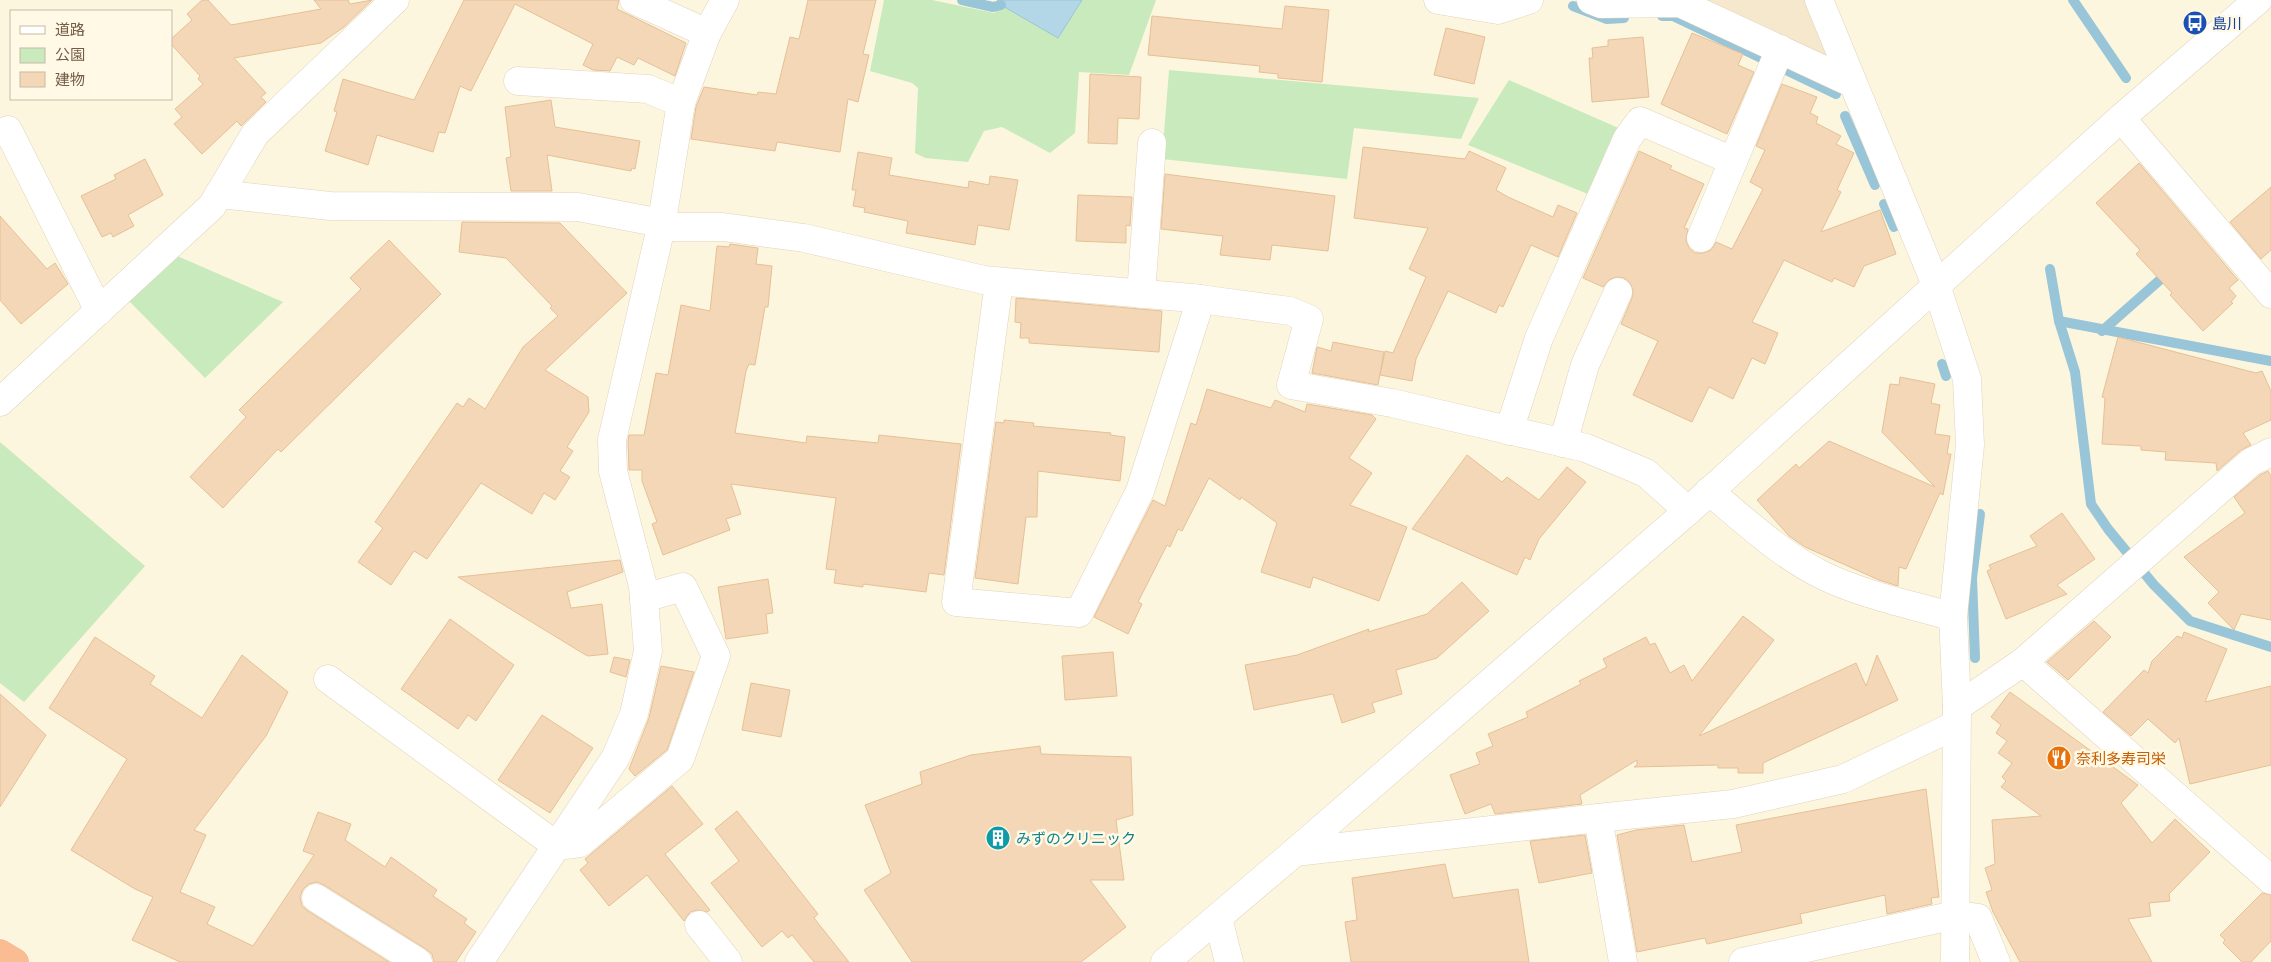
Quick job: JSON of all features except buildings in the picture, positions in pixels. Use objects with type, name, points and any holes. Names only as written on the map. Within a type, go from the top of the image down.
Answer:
[{"type":"highway","points":[[0,953],[15,962]]},
{"type":"street","points":[[0,402],[212,206],[254,134],[395,0]]},
{"type":"street","points":[[634,0],[707,33]]},
{"type":"street","points":[[479,962],[616,757],[634,714],[648,651],[644,598],[643,586],[613,471],[612,440],[661,225],[681,103],[707,33],[724,0]]},
{"type":"street","points":[[1438,0],[1498,10],[1529,0]]},
{"type":"street","points":[[1591,0],[1600,4],[1680,3],[1852,83]]},
{"type":"street","points":[[1819,0],[1936,285],[1967,379],[1970,445],[1953,617],[1957,716],[1955,962]]},
{"type":"street","points":[[1165,962],[1296,852],[1688,511],[2121,118],[2258,0]]},
{"type":"street","points":[[1701,238],[1780,49]]},
{"type":"street","points":[[518,81],[648,89],[681,103]]},
{"type":"street","points":[[2121,118],[2271,294]]},
{"type":"street","points":[[1509,431],[1539,338],[1626,139],[1640,121],[1733,161]]},
{"type":"street","points":[[8,130],[99,310]]},
{"type":"street","points":[[1141,294],[1152,143]]},
{"type":"street","points":[[219,194],[330,206],[578,207],[661,225],[722,227],[804,238],[984,280],[1290,310],[1309,319],[1291,385],[1392,403],[1586,448],[1646,473],[1688,511]]},
{"type":"street","points":[[999,282],[956,602],[1079,613],[1140,491],[1201,300]]},
{"type":"street","points":[[1563,443],[1585,365],[1618,292]]},
{"type":"street","points":[[1296,852],[1733,804],[1843,778],[1957,716],[2023,662],[2251,462],[2271,452]]},
{"type":"street","points":[[1709,491],[1785,552],[1822,574],[1863,591],[1953,617]]},
{"type":"street","points":[[328,679],[557,846],[580,843],[680,759],[716,656],[683,587],[644,598]]},
{"type":"street","points":[[2023,662],[2271,880]]},
{"type":"street","points":[[1598,818],[1623,962]]},
{"type":"street","points":[[316,898],[418,962]]},
{"type":"street","points":[[1743,962],[1955,915],[1978,918],[1996,962]]},
{"type":"street","points":[[1218,918],[1229,962]]},
{"type":"street","points":[[699,925],[728,962]]},
{"type":"shaded area","points":[[1689,0],[1807,0],[1832,62]]},
{"type":"green space","points":[[884,0],[932,0],[994,13],[1001,5],[1057,37],[1082,0],[1156,0],[1129,75],[1079,72],[1075,133],[1050,153],[1002,127],[984,131],[968,162],[925,158],[915,153],[918,88],[912,83],[870,71]]},
{"type":"green space","points":[[1169,70],[1479,98],[1461,139],[1354,128],[1347,179],[1162,159]]},
{"type":"green space","points":[[1509,80],[1623,130],[1600,199],[1468,145]]},
{"type":"green space","points":[[175,255],[283,302],[205,378],[127,299]]},
{"type":"green space","points":[[0,442],[145,566],[24,702],[0,683]]},
{"type":"water","points":[[997,0],[1082,0],[1058,38],[1001,5]]},
{"type":"waterway","points":[[962,0],[993,7],[1001,5]]},
{"type":"waterway","points":[[2073,0],[2126,78]]},
{"type":"waterway","points":[[1573,6],[1607,19],[1624,18]]},
{"type":"waterway","points":[[1662,16],[1673,16],[1759,57]]},
{"type":"waterway","points":[[1786,70],[1836,94]]},
{"type":"waterway","points":[[1845,116],[1875,185]]},
{"type":"waterway","points":[[1884,204],[1894,227]]},
{"type":"waterway","points":[[2050,269],[2059,321],[2075,372],[2091,504],[2108,529],[2154,585],[2190,621],[2271,647]]},
{"type":"waterway","points":[[2102,331],[2170,271]]},
{"type":"waterway","points":[[2059,321],[2271,361]]},
{"type":"waterway","points":[[1942,364],[1946,376]]},
{"type":"waterway","points":[[1975,658],[1972,578],[1980,514]]},
{"type":"place","name":"島川","points":[[2195,23]]},
{"type":"place","name":"奈利多寿司栄","points":[[2059,758]]},
{"type":"place","name":"みずのクリニック","points":[[998,838]]}]
